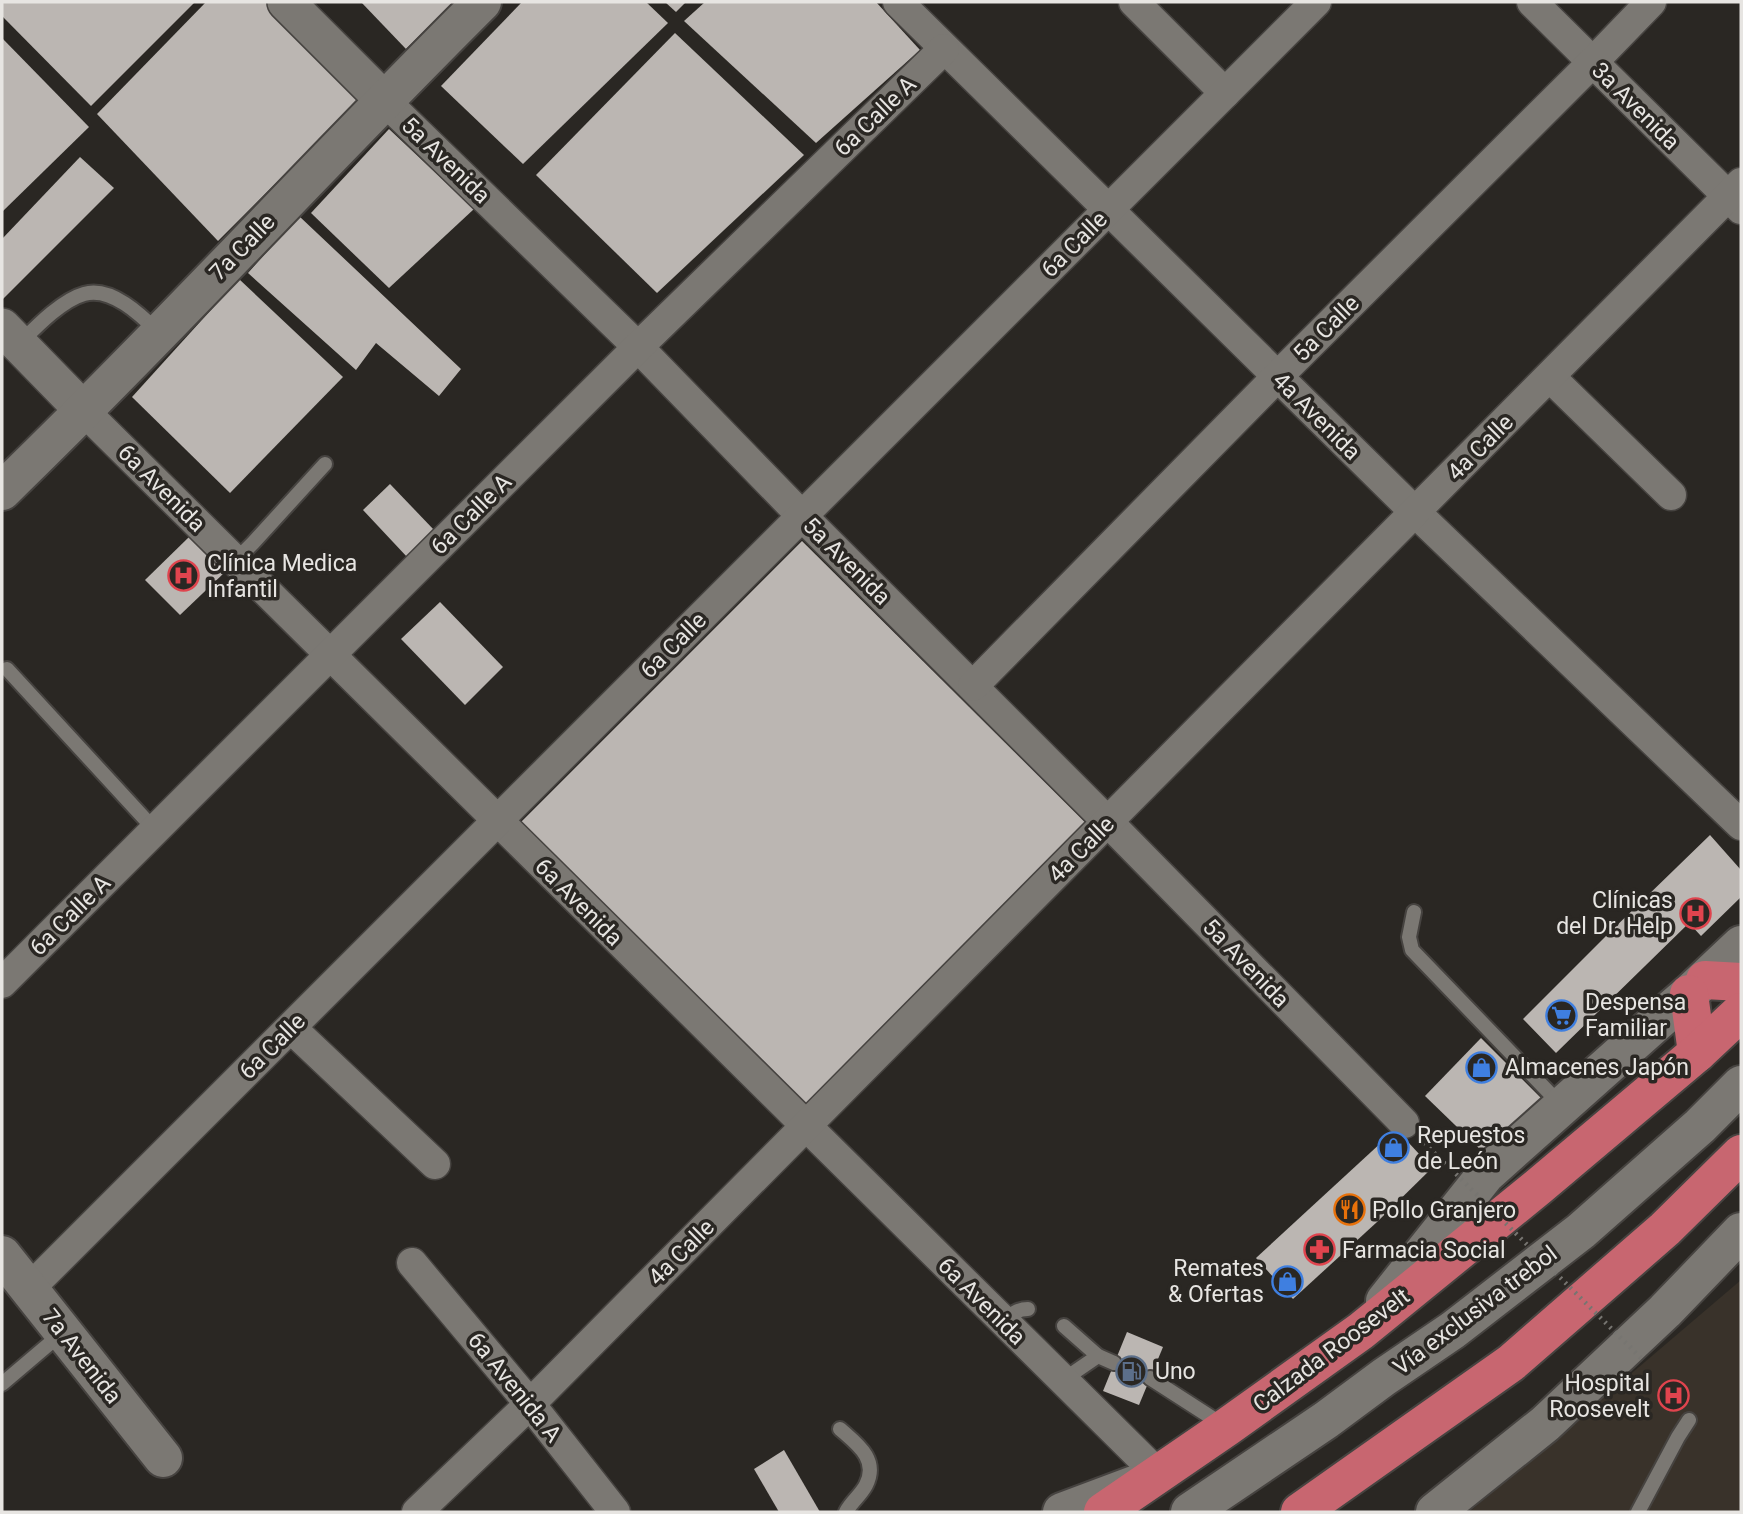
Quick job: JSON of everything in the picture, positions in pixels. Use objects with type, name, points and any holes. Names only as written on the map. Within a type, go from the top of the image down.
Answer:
[{"type":"highway","points":[[1697,1053],[1712,985]]},
{"type":"highway","name":"Calzada Roosevelt","points":[[1103,1512],[1361,1331],[1538,1187],[1697,1053],[1741,1012]]},
{"type":"highway","points":[[1303,1511],[1511,1363],[1665,1229],[1741,1154]]},
{"type":"main road","name":"7a Calle","points":[[2,491],[84,411],[482,2]]},
{"type":"main road","points":[[1361,1331],[1486,1174],[1562,1106],[1712,985],[1741,945]]},
{"type":"main road","name":"Vía exclusiva trebol","points":[[1190,1512],[1453,1330],[1581,1231],[1700,1126],[1741,1085]]},
{"type":"main road","points":[[1435,1512],[1545,1424],[1665,1311],[1741,1232]]},
{"type":"main road","name":"7a Avenida","points":[[2,1255],[163,1458]]},
{"type":"main road","points":[[1062,1512],[1158,1475]]},
{"type":"street","name":"5a Avenida","points":[[286,2],[638,347],[1404,1123]]},
{"type":"street","name":"4a Avenida","points":[[898,2],[1415,512],[1741,825]]},
{"type":"street","points":[[1134,2],[1225,93]]},
{"type":"street","name":"6a Calle","points":[[29,1289],[1316,2]]},
{"type":"street","name":"3a Avenida","points":[[1532,2],[1737,196]]},
{"type":"street","name":"5a Calle","points":[[973,686],[1651,2]]},
{"type":"street","name":"6a Calle A","points":[[2,983],[638,347],[944,48]]},
{"type":"street","name":"4a Calle","points":[[417,1512],[530,1404],[1549,377],[1737,196]]},
{"type":"street","name":"6a Avenida","points":[[10,335],[806,1126],[1016,1316],[1063,1380],[1158,1475]]},
{"type":"street","points":[[1549,377],[1671,495]]},
{"type":"street","points":[[291,1028],[435,1164]]},
{"type":"street","name":"6a Avenida A","points":[[412,1264],[530,1404],[615,1512]]},
{"type":"lane","points":[[10,335],[67,301],[86,293],[116,299],[137,312],[159,333]]},
{"type":"lane","points":[[235,561],[325,464]]},
{"type":"lane","points":[[7,669],[155,830]]},
{"type":"lane","points":[[1414,912],[1409,937],[1412,950],[1562,1106]]},
{"type":"lane","points":[[1064,1326],[1098,1356],[1114,1363]]},
{"type":"lane","points":[[2,1384],[63,1332]]},
{"type":"lane","points":[[1063,1380],[1098,1356]]},
{"type":"lane","points":[[1150,1378],[1227,1427]]},
{"type":"lane","points":[[1638,1512],[1689,1420]]},
{"type":"lane","points":[[840,1429],[861,1447],[871,1470],[866,1484],[846,1512]]},
{"type":"path","points":[[1451,1169],[1641,1358]]},
{"type":"shaded area","name":"Hospital Roosevelt","points":[[1741,1280],[1741,1512],[1469,1512]]},
{"type":"building","points":[[2,2],[195,2],[91,106],[2,16]]},
{"type":"building","points":[[206,2],[266,2],[364,95],[218,241],[97,114]]},
{"type":"building","points":[[361,2],[453,2],[406,49]]},
{"type":"building","points":[[522,2],[646,2],[668,23],[523,164],[441,86]]},
{"type":"building","points":[[665,2],[686,2],[676,12]]},
{"type":"building","points":[[705,2],[876,2],[920,50],[816,143],[684,21]]},
{"type":"building","points":[[675,33],[804,155],[657,293],[536,175]]},
{"type":"building","points":[[2,38],[89,127],[2,212]]},
{"type":"building","points":[[389,129],[474,209],[389,288],[311,213]]},
{"type":"building","points":[[80,157],[114,188],[2,300],[2,239]]},
{"type":"building","points":[[299,216],[461,369],[439,396],[376,343],[356,370],[248,273]]},
{"type":"building","points":[[239,279],[343,377],[230,493],[132,397]]},
{"type":"building","points":[[390,484],[435,531],[408,558],[363,510]]},
{"type":"building","name":"Clínica Medica Infantil","points":[[189,537],[224,573],[180,615],[145,580]]},
{"type":"building","points":[[802,541],[1087,824],[806,1108],[517,826]]},
{"type":"building","points":[[440,602],[503,667],[465,705],[401,639]]},
{"type":"building","points":[[1710,835],[1741,870],[1741,897],[1701,936],[1689,923],[1556,1053],[1523,1019]]},
{"type":"building","name":"Almacenes Japón","points":[[1481,1038],[1542,1099],[1485,1154],[1425,1096]]},
{"type":"building","points":[[1396,1129],[1432,1168],[1293,1299],[1256,1258]]},
{"type":"building","name":"Uno","points":[[1127,1332],[1163,1347],[1139,1405],[1103,1391]]},
{"type":"building","points":[[784,1450],[820,1512],[779,1512],[754,1469]]},
{"type":"place","name":"Clínica Medica Infantil","points":[[184,576]]},
{"type":"place","name":"Clínicas del Dr. Help","points":[[1696,913]]},
{"type":"place","name":"Despensa Familiar","points":[[1562,1015]]},
{"type":"place","name":"Almacenes Japón","points":[[1482,1067]]},
{"type":"place","name":"Repuestos de León","points":[[1394,1148]]},
{"type":"place","name":"Pollo Granjero","points":[[1349,1210]]},
{"type":"place","name":"Farmacia Social","points":[[1319,1250]]},
{"type":"place","name":"Remates & Ofertas","points":[[1287,1281]]},
{"type":"place","name":"Uno","points":[[1132,1371]]},
{"type":"place","name":"Hospital Roosevelt","points":[[1673,1396]]}]
